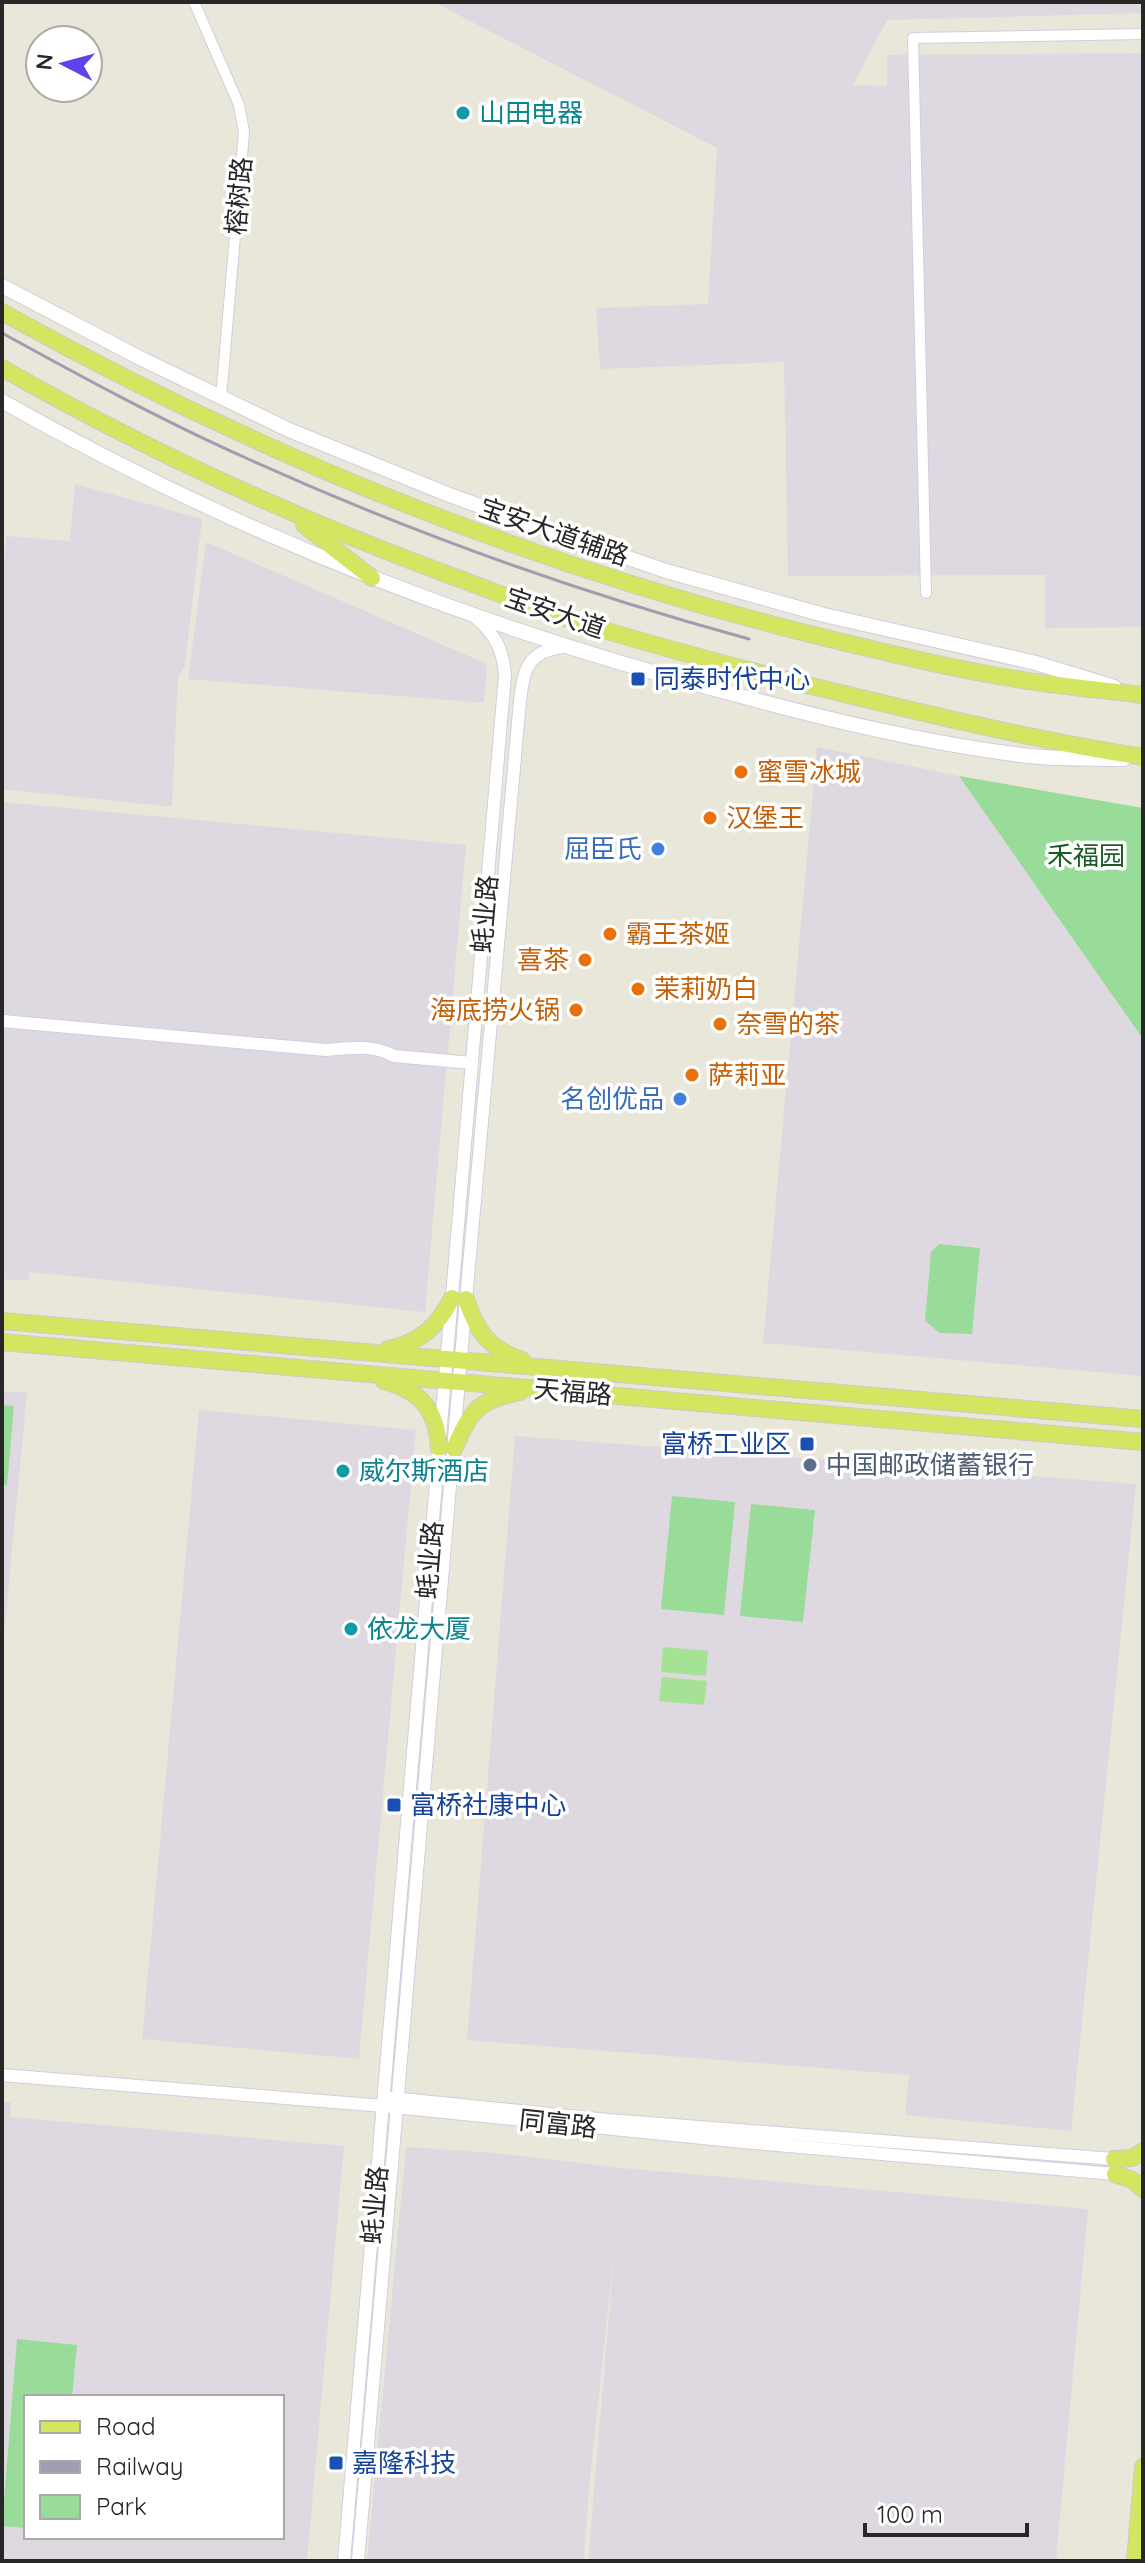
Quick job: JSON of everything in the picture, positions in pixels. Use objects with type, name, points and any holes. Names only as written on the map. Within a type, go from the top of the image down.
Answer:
[{"type":"main road","name":"宝安大道辅路","points":[[2,286],[221,398],[316,442],[447,494],[666,571],[824,615],[1036,663],[1141,695]]},
{"type":"main road","name":"宝安大道","points":[[2,312],[116,372],[353,484],[633,585],[745,619],[933,663],[1000,677],[1141,695]]},
{"type":"main road","name":"宝安大道","points":[[2,368],[89,418],[182,465],[287,512],[522,602],[651,644],[889,705],[1143,759]]},
{"type":"main road","points":[[2,401],[172,490],[273,537],[372,578],[562,647],[755,700],[917,738],[1021,755],[1143,759]]},
{"type":"main road","points":[[287,512],[372,578]]},
{"type":"main road","points":[[351,1351],[390,1349],[419,1339],[433,1329],[459,1298],[482,1335],[500,1352],[550,1368]]},
{"type":"main road","name":"天福路","points":[[2,1321],[1140,1418]]},
{"type":"main road","name":"天福路","points":[[2,1342],[1142,1442]]},
{"type":"main road","points":[[351,1372],[396,1385],[420,1399],[429,1408],[446,1449]]},
{"type":"main road","points":[[446,1449],[481,1405],[499,1397],[545,1389]]},
{"type":"main road","points":[[1143,2151],[1114,2166],[1143,2189]]},
{"type":"main road","points":[[1135,2561],[1143,2467]]},
{"type":"street","name":"榕树路","points":[[194,2],[239,105],[244,132],[221,398]]},
{"type":"street","points":[[926,593],[913,38],[1143,34]]},
{"type":"street","name":"蚝业路","points":[[459,1298],[472,1063],[505,675],[501,648],[494,634],[474,616]]},
{"type":"street","name":"蚝业路","points":[[344,2561],[390,2102],[459,1298],[522,683],[532,660],[541,651],[562,647]]},
{"type":"street","points":[[2,1021],[326,1050],[357,1047],[384,1050],[394,1056],[472,1063]]},
{"type":"street","name":"同富路","points":[[2,2068],[1114,2166]]},
{"type":"street","name":"同富路","points":[[2,2075],[390,2102]]},
{"type":"street","name":"蚝业路","points":[[358,2561],[390,2102]]},
{"type":"shaded area","points":[[433,2],[1143,2],[1143,13],[887,20],[853,85],[887,86],[887,55],[1143,53],[1143,627],[1045,628],[1045,575],[788,576],[784,362],[600,369],[596,308],[708,304],[717,148]]},
{"type":"shaded area","points":[[75,484],[202,519],[185,665],[178,678],[172,807],[2,789],[2,586],[6,536],[70,541]]},
{"type":"shaded area","points":[[206,542],[487,664],[484,703],[188,679]]},
{"type":"shaded area","points":[[817,747],[959,776],[1143,1039],[1143,1376],[763,1343]]},
{"type":"shaded area","points":[[2,802],[466,845],[425,1312],[30,1272],[28,1281],[2,1279]]},
{"type":"shaded area","points":[[2,1391],[27,1393],[2,1657]]},
{"type":"shaded area","points":[[199,1410],[416,1430],[359,2059],[142,2039]]},
{"type":"shaded area","points":[[515,1436],[1136,1484],[1071,2131],[905,2115],[909,2075],[467,2040]]},
{"type":"shaded area","points":[[2,2101],[11,2102],[10,2117],[344,2146],[307,2561],[2,2561]]},
{"type":"shaded area","points":[[406,2147],[1088,2209],[1056,2561],[588,2561],[615,2244],[584,2561],[367,2561]]},
{"type":"green space","name":"禾福园","points":[[959,776],[1143,808],[1143,1039]]},
{"type":"green space","points":[[939,1244],[980,1248],[972,1334],[940,1333],[925,1321],[931,1252]]},
{"type":"green space","points":[[2,1405],[14,1406],[7,1485],[2,1484]]},
{"type":"green space","points":[[672,1496],[735,1502],[724,1615],[661,1609]]},
{"type":"green space","points":[[751,1504],[815,1510],[803,1622],[740,1616]]},
{"type":"green space","points":[[663,1647],[708,1651],[706,1676],[661,1672]]},
{"type":"green space","points":[[662,1677],[707,1681],[704,1705],[659,1701]]},
{"type":"green space","points":[[17,2339],[77,2345],[72,2395],[24,2395],[24,2528],[2,2526]]},
{"type":"railway","points":[[2,333],[184,429],[369,511],[557,581],[749,639]]},
{"type":"place","name":"山田电器","points":[[463,113]]},
{"type":"place","name":"同泰时代中心","points":[[638,679]]},
{"type":"place","name":"蜜雪冰城","points":[[741,772]]},
{"type":"place","name":"汉堡王","points":[[710,818]]},
{"type":"place","name":"屈臣氏","points":[[658,849]]},
{"type":"place","name":"霸王茶姬","points":[[610,934]]},
{"type":"place","name":"喜茶","points":[[585,960]]},
{"type":"place","name":"茉莉奶白","points":[[638,989]]},
{"type":"place","name":"海底捞火锅","points":[[576,1010]]},
{"type":"place","name":"奈雪的茶","points":[[720,1024]]},
{"type":"place","name":"萨莉亚","points":[[692,1075]]},
{"type":"place","name":"名创优品","points":[[680,1099]]},
{"type":"place","name":"富桥工业区","points":[[807,1444]]},
{"type":"place","name":"中国邮政储蓄银行","points":[[810,1465]]},
{"type":"place","name":"威尔斯酒店","points":[[343,1471]]},
{"type":"place","name":"依龙大厦","points":[[351,1629]]},
{"type":"place","name":"富桥社康中心","points":[[394,1805]]},
{"type":"place","name":"嘉隆科技","points":[[336,2463]]}]
